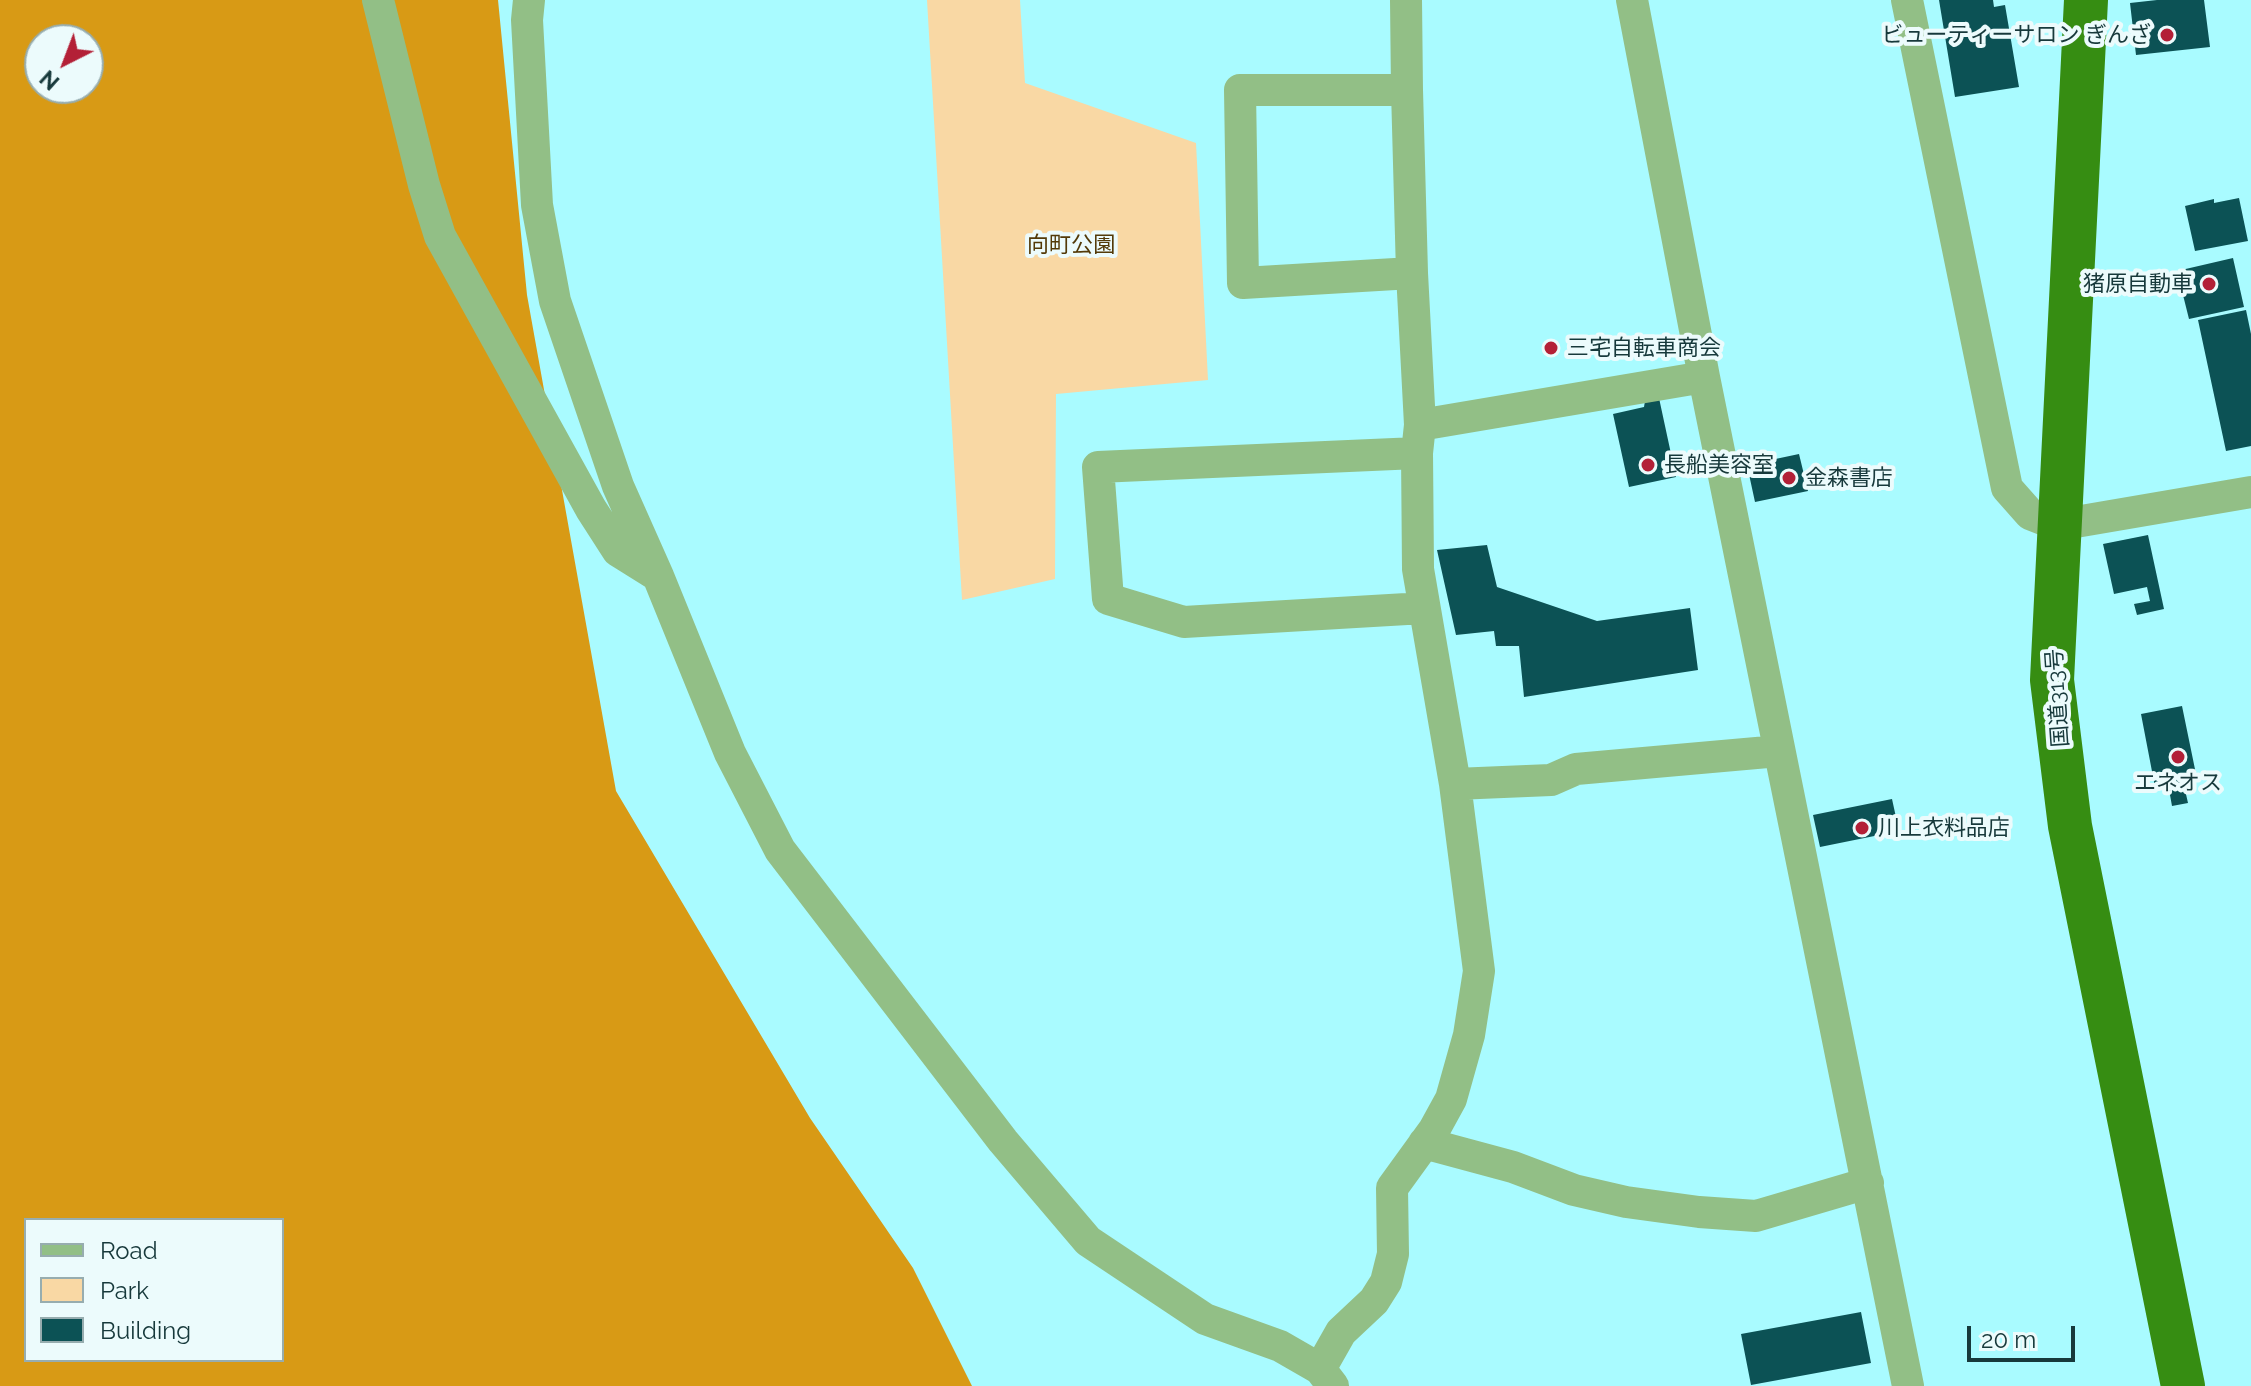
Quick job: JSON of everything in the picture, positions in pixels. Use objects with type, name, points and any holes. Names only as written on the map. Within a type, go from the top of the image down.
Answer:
[{"type":"highway","name":"国道313号","points":[[2086,0],[2052,680],[2070,826],[2183,1386]]},
{"type":"street","points":[[378,0],[424,185],[440,236],[591,509],[618,551],[658,576]]},
{"type":"street","points":[[529,0],[527,20],[537,205],[555,301],[618,486],[730,753],[780,850],[1003,1141],[1088,1241],[1205,1319],[1280,1346],[1327,1378],[1341,1332],[1374,1301],[1386,1282],[1393,1254],[1392,1188],[1451,1099],[1469,1035],[1479,971],[1455,784],[1418,569],[1419,439],[1406,0]]},
{"type":"street","points":[[1632,0],[1704,377],[1908,1386]]},
{"type":"street","points":[[1907,0],[2007,488],[2030,514],[2058,525],[2251,492]]},
{"type":"street","points":[[1407,90],[1240,90],[1243,283],[1412,273]]},
{"type":"street","points":[[1424,608],[1184,622],[1108,599],[1098,467],[1419,439],[1704,377]]},
{"type":"street","points":[[1455,784],[1551,780],[1576,769],[1779,751]]},
{"type":"street","points":[[1424,1143],[1513,1167],[1574,1190],[1626,1202],[1699,1212],[1756,1216],[1868,1183]]},
{"type":"green space","name":"向町公園","points":[[927,0],[1020,0],[1025,83],[1196,143],[1208,380],[1056,394],[1055,579],[962,600]]},
{"type":"shaded area","points":[[0,0],[498,0],[527,295],[616,791],[810,1118],[913,1268],[972,1386],[0,1386]]},
{"type":"building","points":[[1939,0],[1993,0],[1994,7],[2005,5],[2019,87],[1955,97]]},
{"type":"building","points":[[2204,0],[2210,47],[2136,55],[2130,3]]},
{"type":"building","points":[[2239,198],[2248,241],[2195,251],[2185,206],[2214,199],[2214,203]]},
{"type":"building","points":[[2233,258],[2244,307],[2189,319],[2177,271]]},
{"type":"building","points":[[2246,310],[2251,334],[2251,446],[2226,451],[2198,320]]},
{"type":"building","points":[[1659,398],[1676,477],[1629,487],[1613,414],[1644,407],[1645,401]]},
{"type":"building","points":[[1799,454],[1808,491],[1755,502],[1747,465]]},
{"type":"building","points":[[2148,535],[2164,609],[2137,615],[2134,604],[2150,601],[2147,587],[2114,594],[2103,544]]},
{"type":"building","points":[[1487,545],[1497,587],[1597,621],[1690,608],[1698,670],[1524,697],[1519,646],[1496,646],[1494,631],[1456,635],[1437,550]]},
{"type":"building","points":[[2182,706],[2197,779],[2183,781],[2188,803],[2172,806],[2168,784],[2155,787],[2141,714]]},
{"type":"building","points":[[1892,799],[1899,831],[1820,847],[1813,815]]},
{"type":"building","points":[[1861,1312],[1871,1363],[1751,1385],[1741,1334]]},
{"type":"place","name":"ビューティーサロン ぎんざ","points":[[2167,35]]},
{"type":"place","name":"猪原自動車","points":[[2209,284]]},
{"type":"place","name":"三宅自転車商会","points":[[1551,348]]},
{"type":"place","name":"長船美容室","points":[[1648,465]]},
{"type":"place","name":"金森書店","points":[[1789,478]]},
{"type":"place","name":"エネオス","points":[[2178,757]]},
{"type":"place","name":"川上衣料品店","points":[[1862,828]]}]
